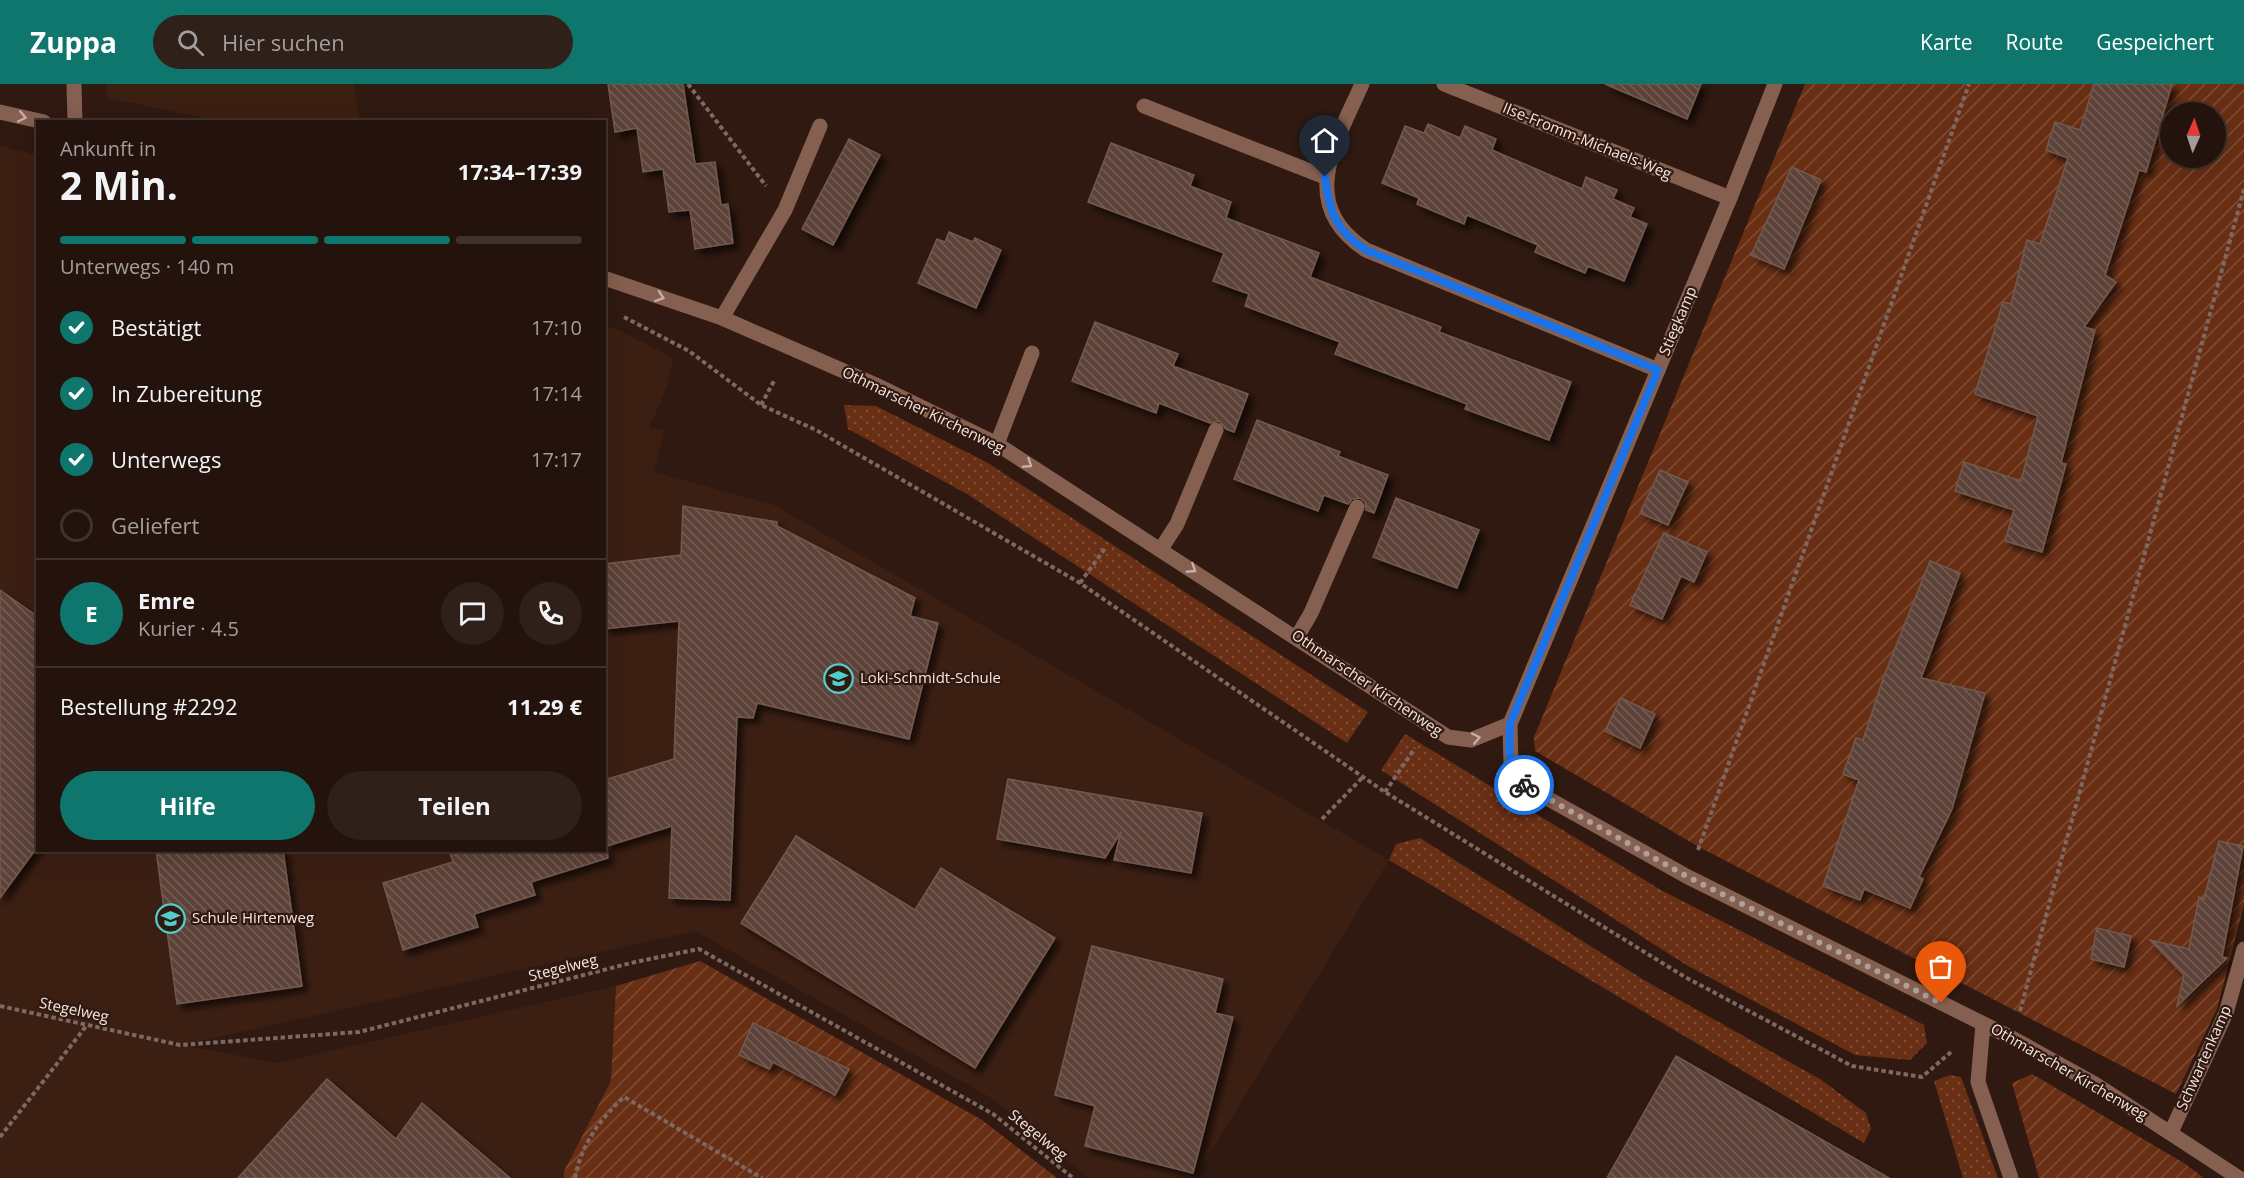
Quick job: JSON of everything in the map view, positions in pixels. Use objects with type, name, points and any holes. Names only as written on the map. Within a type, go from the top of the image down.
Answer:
[{"type":"street","points":[[74,84],[75,120]]},
{"type":"street","points":[[1362,84],[1337,140],[1325,177],[1328,198],[1336,221],[1347,237],[1366,250],[1658,370]]},
{"type":"street","name":"Ilse-Fromm-Michaels-Weg","points":[[1444,84],[1730,198]]},
{"type":"street","name":"Stiegkamp","points":[[1510,724],[1730,198],[1775,84]]},
{"type":"street","points":[[1143,106],[1325,177]]},
{"type":"street","points":[[0,112],[36,120]]},
{"type":"street","points":[[722,318],[785,210],[820,126]]},
{"type":"street","name":"Othmarscher Kirchenweg","points":[[606,279],[722,318],[878,386],[997,444],[1448,737],[1471,740],[1510,724],[1511,764],[1514,775],[1522,784],[1688,877],[1983,1024],[2095,1084],[2239,1178]]},
{"type":"street","points":[[997,444],[1032,353]]},
{"type":"street","points":[[1161,549],[1177,524],[1216,430]]},
{"type":"street","points":[[1297,637],[1311,613],[1357,507]]},
{"type":"street","name":"Schwartenkamp","points":[[2171,1132],[2226,1013],[2244,949]]},
{"type":"street","points":[[1983,1024],[1978,1082],[2011,1178]]},
{"type":"path","points":[[688,84],[785,210]]},
{"type":"path","points":[[1699,847],[1969,84]]},
{"type":"path","points":[[2020,1012],[2244,189]]},
{"type":"path","points":[[614,313],[689,351],[761,405],[816,430],[1080,583],[1385,792],[1685,977],[1852,1066],[1922,1077],[1983,1024]]},
{"type":"path","points":[[761,405],[775,380]]},
{"type":"path","points":[[1080,583],[1121,525]]},
{"type":"path","points":[[1385,792],[1430,727]]},
{"type":"path","points":[[1322,819],[1363,777]]},
{"type":"path","name":"Stegelweg","points":[[0,1006],[180,1045],[359,1032],[635,962],[699,949],[993,1114],[1073,1178]]},
{"type":"path","points":[[0,1137],[87,1025]]},
{"type":"path","points":[[575,1178],[578,1158],[604,1115],[624,1097],[762,1178]]},
{"type":"shaded area","points":[[105,84],[354,84],[360,120],[214,120],[108,98]]},
{"type":"shaded area","points":[[1805,84],[2244,84],[2244,905],[2217,1009],[2176,1094],[1699,847],[1535,751],[1534,737]]},
{"type":"shaded area","name":"Loki-Schmidt-Schule","points":[[0,146],[36,155],[36,852],[606,852],[606,326],[619,330],[673,358],[667,387],[649,428],[664,430],[654,472],[774,505],[1389,860],[1195,1178],[1089,1178],[993,1099],[695,931],[182,1045],[277,1063],[616,986],[611,1081],[564,1171],[564,1178],[0,1178]]},
{"type":"shaded area","points":[[844,405],[876,406],[988,463],[1368,712],[1347,743],[967,494],[848,429]]},
{"type":"shaded area","points":[[1405,734],[1661,890],[1924,1025],[1927,1043],[1910,1060],[1855,1055],[1688,966],[1381,770]]},
{"type":"shaded area","points":[[1420,838],[1644,980],[1820,1079],[1866,1113],[1871,1129],[1864,1143],[1389,860],[1396,844]]},
{"type":"shaded area","points":[[700,961],[982,1120],[1057,1178],[564,1178],[564,1171],[611,1081],[616,986]]},
{"type":"shaded area","points":[[2032,1074],[2184,1163],[2204,1178],[2039,1178],[2012,1083]]},
{"type":"shaded area","points":[[1950,1075],[1961,1077],[1998,1178],[1963,1178],[1934,1081]]},
{"type":"building","points":[[608,84],[683,84],[695,164],[715,162],[721,205],[728,204],[733,243],[695,249],[690,210],[669,212],[663,169],[643,172],[637,128],[615,132]]},
{"type":"building","points":[[1605,84],[1701,84],[1687,119]]},
{"type":"building","points":[[2094,84],[2172,84],[2167,102],[2160,102],[2160,125],[2146,172],[2139,170],[2105,275],[2116,282],[2084,327],[2095,330],[2061,463],[2066,464],[2042,552],[2005,541],[2014,510],[1955,491],[1964,462],[2021,481],[2038,416],[1975,394],[2003,302],[2011,304],[2027,240],[2040,244],[2068,158],[2046,150],[2055,122],[2080,130]]},
{"type":"building","points":[[1428,124],[1460,138],[1465,126],[1496,139],[1492,150],[1582,189],[1586,177],[1617,190],[1613,199],[1634,208],[1630,217],[1647,224],[1624,281],[1588,266],[1585,273],[1535,252],[1538,245],[1467,215],[1464,224],[1417,204],[1419,198],[1382,183],[1405,126],[1424,133]]},
{"type":"building","points":[[849,139],[880,155],[833,245],[802,229]]},
{"type":"building","points":[[1111,143],[1194,175],[1190,186],[1231,202],[1226,218],[1319,253],[1310,277],[1441,327],[1439,332],[1571,382],[1549,440],[1465,409],[1467,404],[1335,354],[1340,342],[1245,306],[1249,294],[1213,281],[1224,253],[1088,202]]},
{"type":"building","points":[[1792,167],[1821,180],[1784,269],[1751,255]]},
{"type":"building","points":[[949,232],[973,242],[975,238],[1001,250],[976,308],[918,283],[937,239],[945,242]]},
{"type":"building","points":[[1095,322],[1178,354],[1173,366],[1248,394],[1234,432],[1226,429],[1219,421],[1210,423],[1159,403],[1156,413],[1072,381]]},
{"type":"building","points":[[1257,420],[1340,452],[1338,456],[1388,475],[1374,513],[1366,510],[1365,502],[1360,498],[1352,499],[1348,504],[1324,495],[1318,511],[1234,479]]},
{"type":"building","points":[[1660,470],[1688,482],[1668,525],[1640,513]]},
{"type":"building","points":[[1396,498],[1479,530],[1457,588],[1373,557]]},
{"type":"building","points":[[683,506],[777,522],[777,526],[915,598],[910,616],[938,623],[909,739],[757,703],[753,718],[737,717],[730,900],[669,898],[672,826],[606,846],[606,779],[674,759],[679,621],[606,629],[606,564],[681,555]]},
{"type":"building","points":[[1664,533],[1707,552],[1694,582],[1681,576],[1662,619],[1630,605]]},
{"type":"building","points":[[1930,561],[1960,573],[1921,678],[1985,693],[1952,809],[1919,877],[1923,879],[1910,908],[1864,889],[1860,900],[1823,886],[1859,780],[1843,774],[1856,738],[1863,740],[1884,676]]},
{"type":"building","points":[[0,590],[36,616],[36,849],[0,898]]},
{"type":"building","points":[[1621,698],[1655,714],[1640,748],[1605,731]]},
{"type":"building","points":[[1008,779],[1202,813],[1191,873],[1114,860],[1121,832],[1105,858],[997,839]]},
{"type":"building","points":[[796,836],[915,910],[941,868],[1055,938],[975,1068],[741,923]]},
{"type":"building","points":[[2219,841],[2243,846],[2222,957],[2227,958],[2177,1006],[2184,975],[2150,940],[2189,949],[2199,897],[2204,899]]},
{"type":"building","points":[[607,850],[608,858],[531,882],[535,895],[474,914],[478,927],[403,950],[383,883],[453,862],[450,852],[606,852]]},
{"type":"building","name":"Schule Hirtenweg","points":[[156,852],[283,852],[302,986],[177,1004]]},
{"type":"building","points":[[2097,928],[2131,936],[2124,967],[2091,959]]},
{"type":"building","points":[[1092,946],[1223,979],[1215,1013],[1233,1017],[1193,1173],[1085,1146],[1095,1106],[1055,1095]]},
{"type":"building","points":[[753,1023],[849,1069],[835,1095],[773,1062],[769,1069],[739,1055]]},
{"type":"building","points":[[1676,1056],[1889,1178],[1607,1178]]},
{"type":"building","points":[[327,1079],[396,1139],[422,1103],[510,1178],[238,1178]]},
{"type":"way so far","points":[[1524,785],[1688,877],[1941,1003]]},
{"type":"place","name":"Loki-Schmidt-Schule","points":[[839,678]]},
{"type":"place","name":"Schule Hirtenweg","points":[[171,918]]},
{"type":"route","points":[[1325,177],[1328,198],[1336,221],[1347,237],[1366,250],[1658,370],[1510,724],[1511,764],[1517,780],[1524,785]]}]
